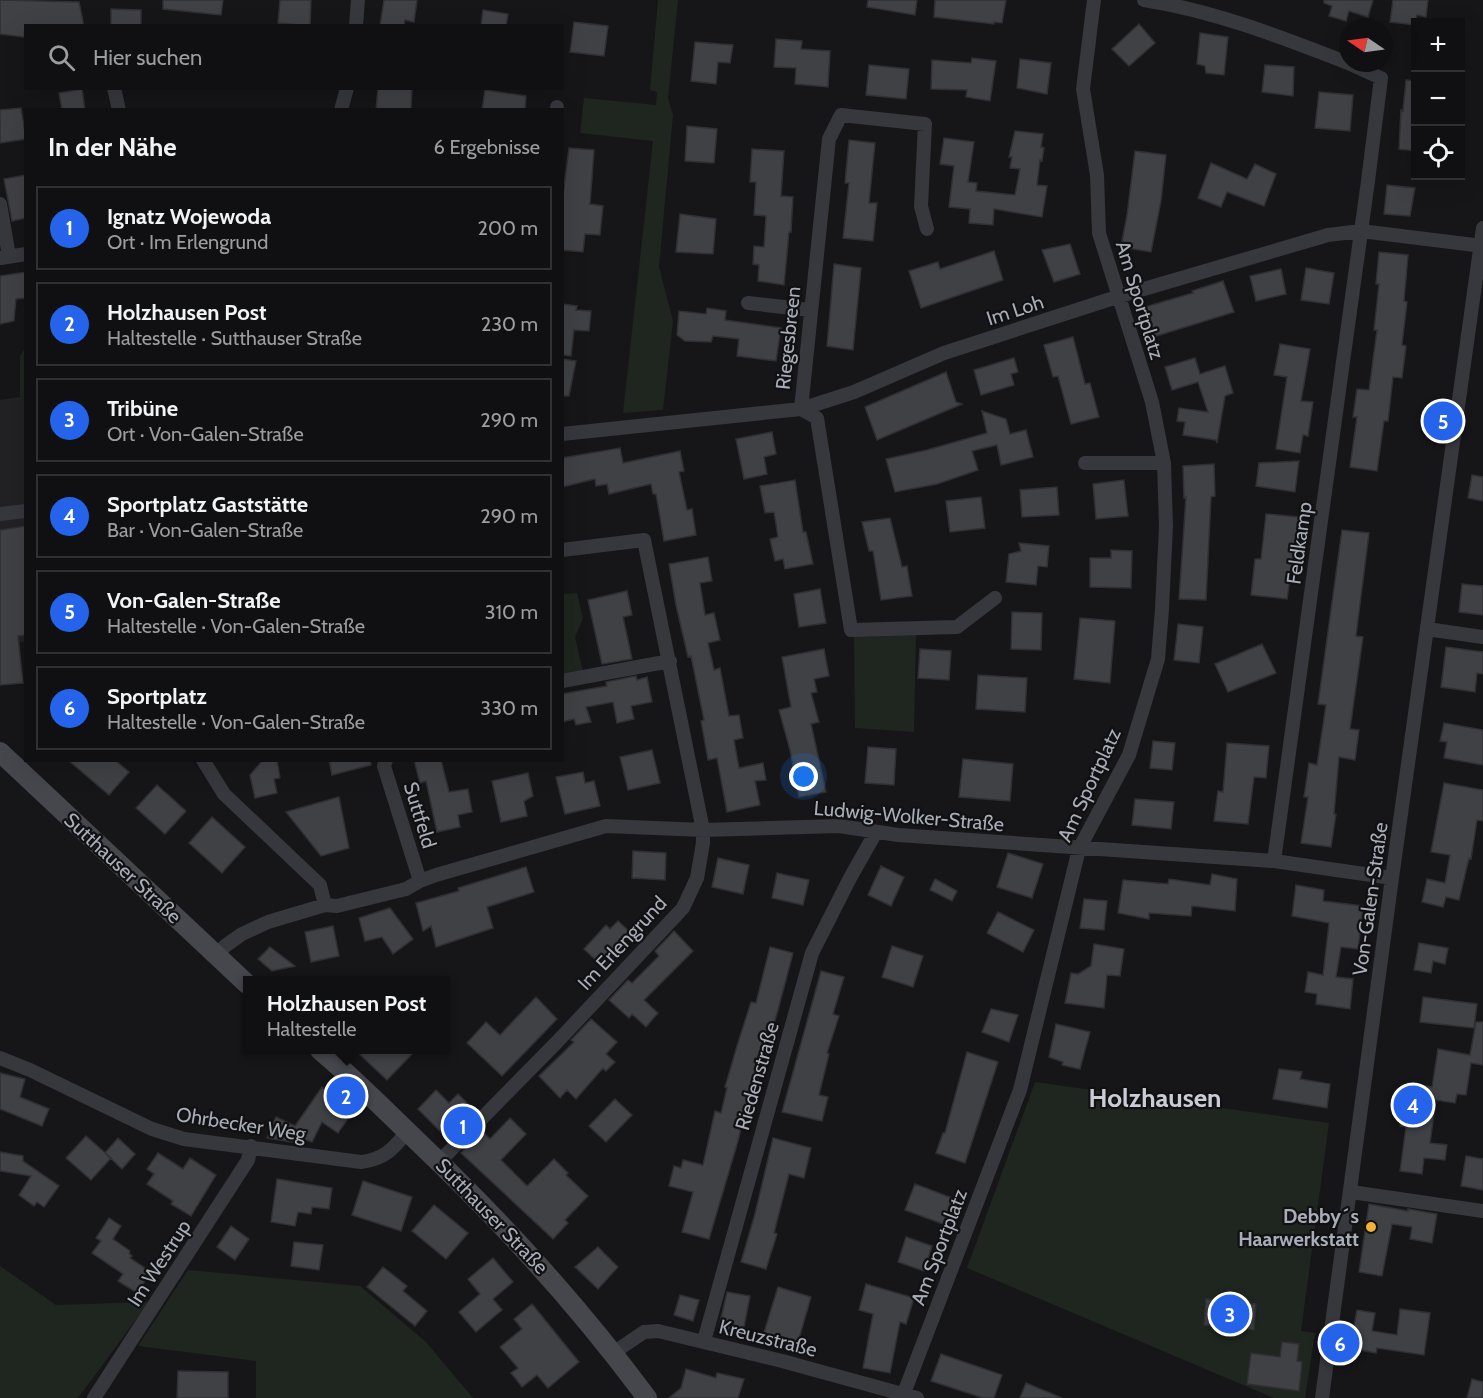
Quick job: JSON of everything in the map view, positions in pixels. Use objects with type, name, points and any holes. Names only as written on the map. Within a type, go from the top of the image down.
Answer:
[{"type":"street","points":[[356,24],[358,0]]},
{"type":"street","name":"Am Sportplatz","points":[[910,1396],[1020,1090],[1079,849],[1129,755],[1158,659],[1166,526],[1164,463],[1152,402],[1099,233],[1096,175],[1083,89],[1094,0]]},
{"type":"street","points":[[1144,0],[1259,28],[1339,59]]},
{"type":"street","name":"Feldkamp","points":[[1274,861],[1381,78],[1368,72]]},
{"type":"street","points":[[114,90],[119,108]]},
{"type":"street","points":[[342,108],[347,90]]},
{"type":"street","name":"Riegesbreen","points":[[927,229],[921,206],[925,124],[842,115],[829,139],[801,409],[817,418],[851,630],[957,627],[995,598]]},
{"type":"street","points":[[0,204],[5,257],[24,254]]},
{"type":"street","name":"Von-Galen-Straße","points":[[1322,1398],[1483,228]]},
{"type":"street","name":"Im Loh","points":[[564,434],[801,409],[854,392],[944,353],[1120,296],[1328,235],[1361,231],[1482,246]]},
{"type":"street","points":[[748,303],[810,310]]},
{"type":"street","points":[[1085,463],[1164,463]]},
{"type":"street","points":[[0,514],[24,511]]},
{"type":"street","name":"Im Erlengrund","points":[[440,1162],[683,908],[697,878],[703,830],[644,540],[564,550]]},
{"type":"street","points":[[1427,629],[1483,637]]},
{"type":"street","points":[[564,681],[670,661]]},
{"type":"street","name":"Sutthauser Straße","points":[[0,752],[243,980]]},
{"type":"street","points":[[204,762],[224,794],[320,885],[326,905]]},
{"type":"street","name":"Suttfeld","points":[[385,762],[384,766],[420,881]]},
{"type":"street","name":"Ludwig-Wolker-Straße","points":[[217,955],[242,934],[268,922],[326,905],[338,906],[406,889],[420,881],[606,826],[703,830],[839,826],[898,835],[1274,861],[1392,878]]},
{"type":"street","name":"Riedenstraße","points":[[704,1341],[812,953],[876,832]]},
{"type":"street","name":"Sutthauser Straße","points":[[324,1054],[485,1206],[542,1268],[614,1353],[647,1398]]},
{"type":"street","name":"Ohrbecker Weg","points":[[0,1059],[30,1070],[152,1129],[184,1139],[361,1162],[373,1161],[386,1155],[408,1131]]},
{"type":"street","name":"Im Westrup","points":[[94,1398],[248,1160],[251,1146]]},
{"type":"street","points":[[1351,1192],[1483,1210]]},
{"type":"street","name":"Kreuzstraße","points":[[614,1353],[644,1332],[658,1331],[704,1341],[910,1396]]},
{"type":"shaded area","points":[[658,0],[678,0],[668,98],[673,115],[659,267],[673,321],[663,410],[623,413],[653,141],[580,133],[584,98],[656,105],[657,92],[650,90]]},
{"type":"shaded area","points":[[24,350],[24,396],[20,397],[20,356]]},
{"type":"shaded area","points":[[24,396],[24,641],[0,647],[0,400]]},
{"type":"shaded area","points":[[577,593],[583,618],[575,637],[583,672],[564,676],[564,594]]},
{"type":"shaded area","points":[[916,634],[914,732],[855,728],[854,635]]},
{"type":"shaded area","points":[[1035,1082],[1329,1123],[1301,1331],[1315,1333],[1305,1398],[1274,1398],[967,1268]]},
{"type":"shaded area","points":[[0,1266],[56,1305],[149,1302],[78,1398],[0,1398]]},
{"type":"shaded area","points":[[188,1270],[360,1286],[426,1342],[473,1398],[256,1398],[256,1361],[138,1346]]},
{"type":"building","points":[[0,0],[79,2],[84,24],[24,24],[24,37],[0,34]]},
{"type":"building","points":[[163,0],[223,0],[221,15],[163,9]]},
{"type":"building","points":[[280,0],[311,0],[310,24],[278,23]]},
{"type":"building","points":[[384,0],[417,0],[414,22],[405,20],[404,24],[380,24]]},
{"type":"building","points":[[868,0],[917,0],[915,15],[867,7]]},
{"type":"building","points":[[935,0],[1006,0],[1002,23],[994,22],[994,24],[934,17]]},
{"type":"building","points":[[1324,0],[1373,0],[1368,17],[1349,11],[1347,18],[1339,19],[1329,16],[1332,6],[1324,3]]},
{"type":"building","points":[[1393,0],[1428,0],[1426,17],[1417,15],[1416,18],[1411,18],[1411,25],[1393,22],[1393,18],[1391,18]]},
{"type":"building","points":[[111,9],[141,10],[141,24],[111,24]]},
{"type":"building","points":[[483,10],[508,14],[506,24],[481,24]]},
{"type":"building","points":[[574,22],[608,26],[604,56],[570,52]]},
{"type":"building","points":[[1139,24],[1155,43],[1129,66],[1112,49]]},
{"type":"building","points":[[1200,33],[1228,37],[1224,75],[1206,73],[1205,66],[1197,64]]},
{"type":"building","points":[[776,39],[802,41],[801,49],[830,51],[828,87],[795,84],[796,68],[774,67]]},
{"type":"building","points":[[695,42],[733,45],[730,63],[718,62],[716,84],[691,81]]},
{"type":"building","points":[[972,58],[996,61],[990,101],[966,97],[967,90],[931,89],[932,60],[971,63]]},
{"type":"building","points":[[1020,59],[1051,63],[1047,94],[1017,88]]},
{"type":"building","points":[[869,65],[909,69],[906,99],[866,95]]},
{"type":"building","points":[[1265,65],[1294,67],[1293,96],[1262,92]]},
{"type":"building","points":[[1406,80],[1411,80],[1411,150],[1399,149],[1401,110],[1403,111]]},
{"type":"building","points":[[82,90],[85,108],[62,108],[59,93]]},
{"type":"building","points":[[378,90],[412,90],[411,108],[376,108]]},
{"type":"building","points":[[485,90],[526,96],[525,108],[482,108]]},
{"type":"building","points":[[1319,92],[1353,95],[1350,131],[1315,128]]},
{"type":"building","points":[[21,108],[24,139],[0,143],[0,110]]},
{"type":"building","points":[[687,126],[717,129],[714,163],[685,161]]},
{"type":"building","points":[[1015,131],[1043,134],[1041,147],[1044,148],[1037,185],[1047,186],[1042,217],[994,209],[993,225],[969,223],[970,209],[949,207],[954,166],[940,164],[944,138],[974,142],[968,182],[977,183],[976,191],[1015,195],[1020,169],[1010,168],[1012,157],[1009,157]]},
{"type":"building","points":[[849,140],[875,143],[869,203],[877,203],[873,241],[843,238],[849,183],[845,183]]},
{"type":"building","points":[[569,148],[594,150],[590,204],[603,206],[600,235],[585,234],[583,252],[564,250],[564,187]]},
{"type":"building","points":[[752,149],[784,151],[781,196],[793,197],[784,285],[758,281],[759,265],[753,264],[754,246],[764,247],[766,216],[754,215],[756,182],[750,182]]},
{"type":"building","points":[[1135,151],[1166,155],[1161,201],[1151,252],[1121,247]]},
{"type":"building","points":[[1211,163],[1247,179],[1255,164],[1276,174],[1264,206],[1227,192],[1221,207],[1198,198]]},
{"type":"building","points":[[24,175],[24,218],[12,221],[4,179]]},
{"type":"building","points":[[1387,185],[1415,188],[1410,216],[1384,214]]},
{"type":"building","points":[[680,214],[716,219],[713,254],[676,252]]},
{"type":"building","points":[[1070,244],[1080,274],[1054,282],[1042,250]]},
{"type":"building","points":[[994,251],[1003,280],[921,308],[909,271],[938,262],[940,269]]},
{"type":"building","points":[[1379,252],[1408,255],[1404,301],[1407,302],[1402,345],[1406,346],[1402,378],[1393,377],[1388,421],[1384,421],[1377,471],[1350,467],[1357,417],[1353,417],[1357,389],[1369,390],[1377,330],[1374,330],[1379,284],[1376,284]]},
{"type":"building","points":[[834,264],[861,268],[853,350],[827,346]]},
{"type":"building","points":[[1306,268],[1334,273],[1329,304],[1301,300]]},
{"type":"building","points":[[1281,269],[1286,294],[1256,301],[1250,276]]},
{"type":"building","points":[[24,272],[24,298],[16,299],[14,321],[0,324],[0,276]]},
{"type":"building","points":[[1223,281],[1234,312],[1153,337],[1145,307],[1193,293],[1192,291]]},
{"type":"building","points":[[564,304],[577,306],[576,310],[591,311],[589,331],[574,330],[571,356],[564,355]]},
{"type":"building","points":[[707,308],[726,311],[725,320],[781,328],[776,361],[737,356],[739,339],[713,336],[711,342],[685,341],[677,335],[679,311],[706,314]]},
{"type":"building","points":[[1073,337],[1085,384],[1090,383],[1099,417],[1071,424],[1058,376],[1053,377],[1044,345]]},
{"type":"building","points":[[1280,344],[1310,349],[1301,401],[1313,402],[1308,436],[1303,435],[1300,453],[1276,449],[1287,377],[1274,375]]},
{"type":"building","points":[[1014,358],[1018,372],[1011,374],[1014,385],[981,395],[974,370]]},
{"type":"building","points":[[1195,358],[1200,374],[1225,366],[1233,393],[1225,396],[1217,443],[1216,440],[1183,435],[1185,422],[1177,421],[1179,408],[1208,412],[1198,382],[1172,390],[1165,367]]},
{"type":"building","points":[[564,359],[576,361],[569,396],[564,396]]},
{"type":"building","points":[[946,372],[956,402],[962,404],[877,440],[865,407]]},
{"type":"building","points":[[982,411],[1006,419],[1010,434],[1026,430],[1033,457],[1001,465],[997,445],[972,451],[978,470],[937,484],[895,492],[886,459],[987,433]]},
{"type":"building","points":[[772,432],[776,454],[764,457],[767,474],[744,479],[736,439]]},
{"type":"building","points":[[620,448],[623,463],[680,451],[684,471],[679,472],[687,510],[692,509],[696,535],[664,541],[656,494],[653,494],[651,484],[609,494],[607,484],[596,486],[595,479],[564,487],[564,458]]},
{"type":"building","points":[[1299,461],[1295,492],[1256,486],[1259,463]]},
{"type":"building","points":[[1214,464],[1215,496],[1211,497],[1206,600],[1179,599],[1186,497],[1184,498],[1183,466]]},
{"type":"building","points":[[1472,475],[1483,477],[1483,501],[1468,498]]},
{"type":"building","points":[[795,480],[803,532],[806,532],[813,564],[785,569],[783,559],[775,561],[770,539],[778,537],[774,512],[765,513],[760,486]]},
{"type":"building","points":[[1124,480],[1128,516],[1096,519],[1093,484]]},
{"type":"building","points":[[1057,487],[1059,515],[1022,517],[1020,490]]},
{"type":"building","points":[[981,497],[985,528],[950,532],[946,501]]},
{"type":"building","points":[[1266,514],[1299,517],[1287,599],[1251,595],[1255,559],[1261,559]]},
{"type":"building","points":[[890,518],[902,567],[907,566],[912,596],[881,600],[873,551],[869,551],[862,522]]},
{"type":"building","points":[[24,526],[24,635],[18,636],[23,683],[0,685],[0,530]]},
{"type":"building","points":[[1342,530],[1369,533],[1356,636],[1363,637],[1350,729],[1359,730],[1355,760],[1339,757],[1334,814],[1336,814],[1331,847],[1301,843],[1308,797],[1304,797],[1309,763],[1317,765],[1326,705],[1318,704]]},
{"type":"building","points":[[1019,543],[1049,546],[1047,567],[1038,566],[1036,585],[1006,582],[1009,554],[1021,551]]},
{"type":"building","points":[[1111,550],[1132,551],[1131,588],[1090,587],[1090,558],[1111,558]]},
{"type":"building","points":[[708,557],[712,581],[700,583],[705,615],[714,613],[720,640],[708,643],[714,670],[720,668],[729,716],[739,715],[743,738],[734,740],[739,768],[763,763],[766,780],[755,781],[760,805],[727,812],[717,758],[708,760],[701,721],[704,720],[691,656],[688,657],[676,605],[669,564]]},
{"type":"building","points":[[1462,584],[1483,586],[1483,615],[1459,612]]},
{"type":"building","points":[[820,589],[826,623],[799,627],[794,594]]},
{"type":"building","points":[[627,591],[632,615],[623,617],[632,659],[602,664],[588,600]]},
{"type":"building","points":[[1012,612],[1042,613],[1041,650],[1011,649]]},
{"type":"building","points":[[1080,618],[1115,621],[1110,683],[1074,679]]},
{"type":"building","points":[[1178,624],[1203,627],[1199,663],[1174,660]]},
{"type":"building","points":[[1262,644],[1276,673],[1228,692],[1215,664]]},
{"type":"building","points":[[1446,647],[1483,652],[1483,674],[1477,673],[1475,692],[1441,687]]},
{"type":"building","points":[[824,649],[829,676],[814,679],[817,692],[811,693],[819,722],[811,724],[826,792],[799,797],[779,710],[791,707],[782,657]]},
{"type":"building","points":[[920,649],[951,651],[949,680],[918,678]]},
{"type":"building","points":[[978,675],[1027,678],[1025,712],[976,709]]},
{"type":"building","points":[[636,676],[637,680],[647,677],[652,702],[631,706],[634,719],[617,723],[613,702],[586,707],[591,722],[576,725],[574,719],[564,722],[564,694],[607,686],[606,682]]},
{"type":"building","points":[[1444,723],[1483,730],[1483,765],[1444,758],[1447,742],[1440,741]]},
{"type":"building","points":[[1153,741],[1175,743],[1172,770],[1150,768]]},
{"type":"building","points":[[1227,743],[1269,746],[1266,778],[1254,777],[1248,824],[1214,821],[1218,791],[1223,792]]},
{"type":"building","points":[[868,747],[896,749],[894,785],[865,783]]},
{"type":"building","points":[[652,750],[660,783],[628,790],[620,757]]},
{"type":"building","points":[[963,759],[1013,764],[1010,801],[959,797]]},
{"type":"building","points":[[70,762],[117,762],[129,772],[109,795]]},
{"type":"building","points":[[261,762],[277,762],[280,778],[274,779],[277,793],[255,798],[250,775]]},
{"type":"building","points":[[329,762],[370,762],[371,765],[332,775]]},
{"type":"building","points":[[415,762],[442,762],[449,792],[468,789],[472,812],[458,815],[460,827],[437,832],[426,781],[420,783]]},
{"type":"building","points":[[583,772],[585,783],[594,781],[600,806],[565,814],[556,777]]},
{"type":"building","points":[[528,773],[533,796],[524,801],[527,816],[501,822],[492,781]]},
{"type":"building","points":[[1444,783],[1483,790],[1483,821],[1477,820],[1471,859],[1469,858],[1459,900],[1446,897],[1443,907],[1422,902],[1427,879],[1445,883],[1450,855],[1431,852]]},
{"type":"building","points":[[157,785],[186,811],[165,834],[136,808]]},
{"type":"building","points":[[339,797],[349,848],[321,856],[286,812]]},
{"type":"building","points":[[1135,799],[1174,802],[1171,829],[1132,825]]},
{"type":"building","points":[[212,817],[245,847],[222,873],[189,843]]},
{"type":"building","points":[[633,851],[666,853],[665,880],[632,878]]},
{"type":"building","points":[[1008,853],[1043,864],[1032,898],[997,887]]},
{"type":"building","points":[[718,858],[749,865],[743,894],[712,887]]},
{"type":"building","points":[[881,866],[904,877],[891,906],[868,895]]},
{"type":"building","points":[[526,867],[534,892],[487,907],[493,928],[436,947],[431,926],[423,931],[416,903],[459,891],[458,888]]},
{"type":"building","points":[[777,873],[809,880],[803,905],[772,898]]},
{"type":"building","points":[[1212,874],[1237,879],[1235,911],[1192,906],[1191,916],[1149,913],[1149,919],[1118,913],[1123,880],[1168,884],[1169,879],[1210,885]]},
{"type":"building","points":[[935,879],[957,891],[952,901],[930,890]]},
{"type":"building","points":[[1296,885],[1324,890],[1323,901],[1363,906],[1358,949],[1341,947],[1336,977],[1353,979],[1350,1009],[1316,1004],[1317,994],[1305,992],[1308,972],[1323,975],[1329,923],[1292,916]]},
{"type":"building","points":[[1084,899],[1107,901],[1104,930],[1080,928]]},
{"type":"building","points":[[390,908],[413,939],[393,954],[382,937],[365,941],[359,918]]},
{"type":"building","points":[[998,912],[1034,930],[1023,952],[987,933]]},
{"type":"building","points":[[618,921],[631,933],[622,942],[624,948],[604,968],[584,949],[606,925],[610,929]]},
{"type":"building","points":[[333,926],[339,956],[311,962],[305,932]]},
{"type":"building","points":[[674,931],[693,951],[644,1000],[658,1013],[646,1027],[632,1014],[629,1018],[609,1000],[628,980],[632,983],[659,956],[655,951]]},
{"type":"building","points":[[1419,943],[1448,948],[1445,964],[1433,961],[1431,973],[1414,970]]},
{"type":"building","points":[[1094,944],[1124,949],[1120,976],[1107,975],[1104,1008],[1065,1003],[1071,973],[1078,974],[1091,966]]},
{"type":"building","points":[[892,946],[923,956],[913,987],[882,977]]},
{"type":"building","points":[[270,947],[295,966],[272,971],[258,959]]},
{"type":"building","points":[[770,947],[793,953],[753,1095],[749,1094],[738,1141],[709,1239],[682,1232],[693,1192],[669,1186],[674,1166],[681,1168],[683,1160],[703,1165],[715,1111],[721,1113],[727,1088],[725,1087],[737,1046],[751,1002],[756,1003]]},
{"type":"building","points":[[821,971],[844,977],[833,1014],[839,1016],[827,1053],[829,1054],[819,1095],[828,1097],[822,1121],[782,1112]]},
{"type":"building","points":[[536,997],[557,1019],[502,1076],[467,1043],[486,1022],[500,1035]]},
{"type":"building","points":[[1423,997],[1477,1004],[1474,1028],[1420,1022]]},
{"type":"building","points":[[991,1009],[1018,1015],[1009,1042],[982,1032]]},
{"type":"building","points":[[591,1019],[617,1042],[606,1054],[615,1062],[606,1071],[603,1068],[576,1099],[567,1090],[560,1098],[539,1076],[574,1042],[571,1040]]},
{"type":"building","points":[[1476,1022],[1483,1022],[1483,1065],[1471,1063],[1466,1095],[1457,1094],[1455,1103],[1436,1100],[1430,1143],[1447,1145],[1445,1160],[1424,1158],[1422,1174],[1400,1171],[1406,1127],[1400,1126],[1408,1083],[1432,1087],[1438,1049],[1470,1055]]},
{"type":"building","points":[[1056,1024],[1090,1032],[1080,1069],[1062,1065],[1063,1062],[1049,1057]]},
{"type":"building","points":[[967,1052],[998,1062],[965,1163],[936,1153],[943,1133],[945,1133]]},
{"type":"building","points":[[359,1054],[412,1054],[387,1080]]},
{"type":"building","points":[[1279,1069],[1302,1072],[1300,1079],[1330,1084],[1327,1108],[1273,1099]]},
{"type":"building","points":[[0,1073],[25,1079],[20,1097],[49,1109],[42,1126],[0,1109]]},
{"type":"building","points":[[322,1087],[354,1110],[338,1133],[322,1122],[312,1142],[301,1138],[298,1143],[267,1138],[276,1117],[295,1126]]},
{"type":"building","points":[[436,1090],[449,1103],[458,1094],[470,1106],[443,1134],[418,1109]]},
{"type":"building","points":[[615,1099],[632,1115],[606,1142],[589,1126]]},
{"type":"building","points":[[510,1118],[526,1134],[501,1160],[527,1186],[554,1159],[568,1173],[566,1175],[588,1196],[565,1220],[568,1223],[553,1239],[461,1153],[482,1131],[490,1139]]},
{"type":"building","points":[[86,1136],[111,1158],[91,1180],[66,1158]]},
{"type":"building","points":[[118,1138],[135,1154],[122,1169],[105,1153]]},
{"type":"building","points":[[773,1138],[811,1148],[804,1178],[789,1174],[774,1233],[777,1234],[766,1269],[741,1262]]},
{"type":"building","points":[[0,1152],[23,1156],[23,1161],[59,1186],[44,1207],[37,1202],[34,1206],[19,1195],[31,1176],[0,1171]]},
{"type":"building","points":[[158,1153],[183,1169],[190,1158],[216,1175],[191,1216],[171,1204],[173,1201],[147,1184],[154,1174],[147,1169]]},
{"type":"building","points":[[1466,1156],[1483,1159],[1483,1190],[1461,1186]]},
{"type":"building","points":[[277,1179],[332,1188],[329,1209],[312,1207],[311,1214],[298,1212],[295,1226],[271,1222]]},
{"type":"building","points":[[363,1181],[412,1197],[401,1231],[352,1215]]},
{"type":"building","points":[[915,1184],[952,1198],[943,1224],[905,1210]]},
{"type":"building","points":[[1369,1204],[1437,1214],[1432,1243],[1410,1239],[1412,1227],[1392,1224],[1382,1276],[1359,1272]]},
{"type":"building","points":[[434,1205],[468,1233],[446,1259],[412,1231]]},
{"type":"building","points":[[109,1218],[121,1226],[113,1239],[130,1251],[132,1256],[130,1258],[151,1272],[137,1293],[118,1281],[123,1274],[92,1253],[101,1241],[96,1238]]},
{"type":"building","points":[[231,1226],[249,1239],[235,1260],[217,1247]]},
{"type":"building","points":[[906,1237],[932,1246],[924,1271],[898,1262]]},
{"type":"building","points":[[294,1242],[323,1245],[319,1270],[291,1266]]},
{"type":"building","points":[[598,1247],[618,1267],[598,1289],[575,1267]]},
{"type":"building","points":[[493,1258],[513,1282],[493,1299],[502,1310],[476,1332],[459,1312],[480,1294],[468,1279]]},
{"type":"building","points":[[383,1267],[407,1286],[403,1291],[427,1311],[415,1326],[367,1287]]},
{"type":"building","points":[[866,1284],[914,1298],[906,1324],[900,1322],[890,1373],[863,1368],[873,1314],[859,1310]]},
{"type":"building","points":[[778,1287],[811,1297],[796,1349],[762,1339]]},
{"type":"building","points":[[727,1292],[750,1296],[743,1332],[719,1327]]},
{"type":"building","points":[[680,1295],[699,1300],[693,1321],[674,1315]]},
{"type":"building","points":[[1206,1299],[1256,1304],[1254,1330],[1204,1325]]},
{"type":"building","points":[[532,1304],[579,1362],[548,1388],[537,1375],[522,1387],[511,1373],[518,1368],[500,1347],[522,1329],[514,1319]]},
{"type":"building","points":[[1400,1309],[1430,1313],[1424,1355],[1377,1348],[1376,1353],[1350,1348],[1357,1310],[1375,1313],[1372,1331],[1397,1335]]},
{"type":"building","points":[[1282,1342],[1299,1344],[1297,1361],[1302,1362],[1299,1391],[1247,1384],[1251,1353],[1280,1357]]},
{"type":"building","points":[[941,1354],[1002,1375],[994,1398],[983,1398],[931,1381]]},
{"type":"building","points":[[686,1369],[716,1378],[717,1373],[744,1379],[738,1398],[669,1398],[681,1388]]},
{"type":"building","points":[[178,1371],[228,1372],[228,1398],[177,1398]]},
{"type":"building","points":[[1472,1379],[1483,1382],[1483,1398],[1467,1398]]},
{"type":"building","points":[[1026,1383],[1062,1398],[1020,1398]]},
{"type":"place","name":"Von-Galen-Straße","points":[[1443,421]]},
{"type":"place","name":"Holzhausen Post","points":[[346,1096]]},
{"type":"place","name":"Sportplatz Gaststätte","points":[[1413,1105]]},
{"type":"place","name":"Ignatz Wojewoda","points":[[463,1126]]},
{"type":"place","name":"Debby´s Haarwerkstatt","points":[[1371,1227]]},
{"type":"place","name":"Tribüne","points":[[1230,1314]]},
{"type":"place","name":"Sportplatz","points":[[1340,1343]]},
{"type":"district","name":"Holzhausen","points":[[1155,1098]]}]
